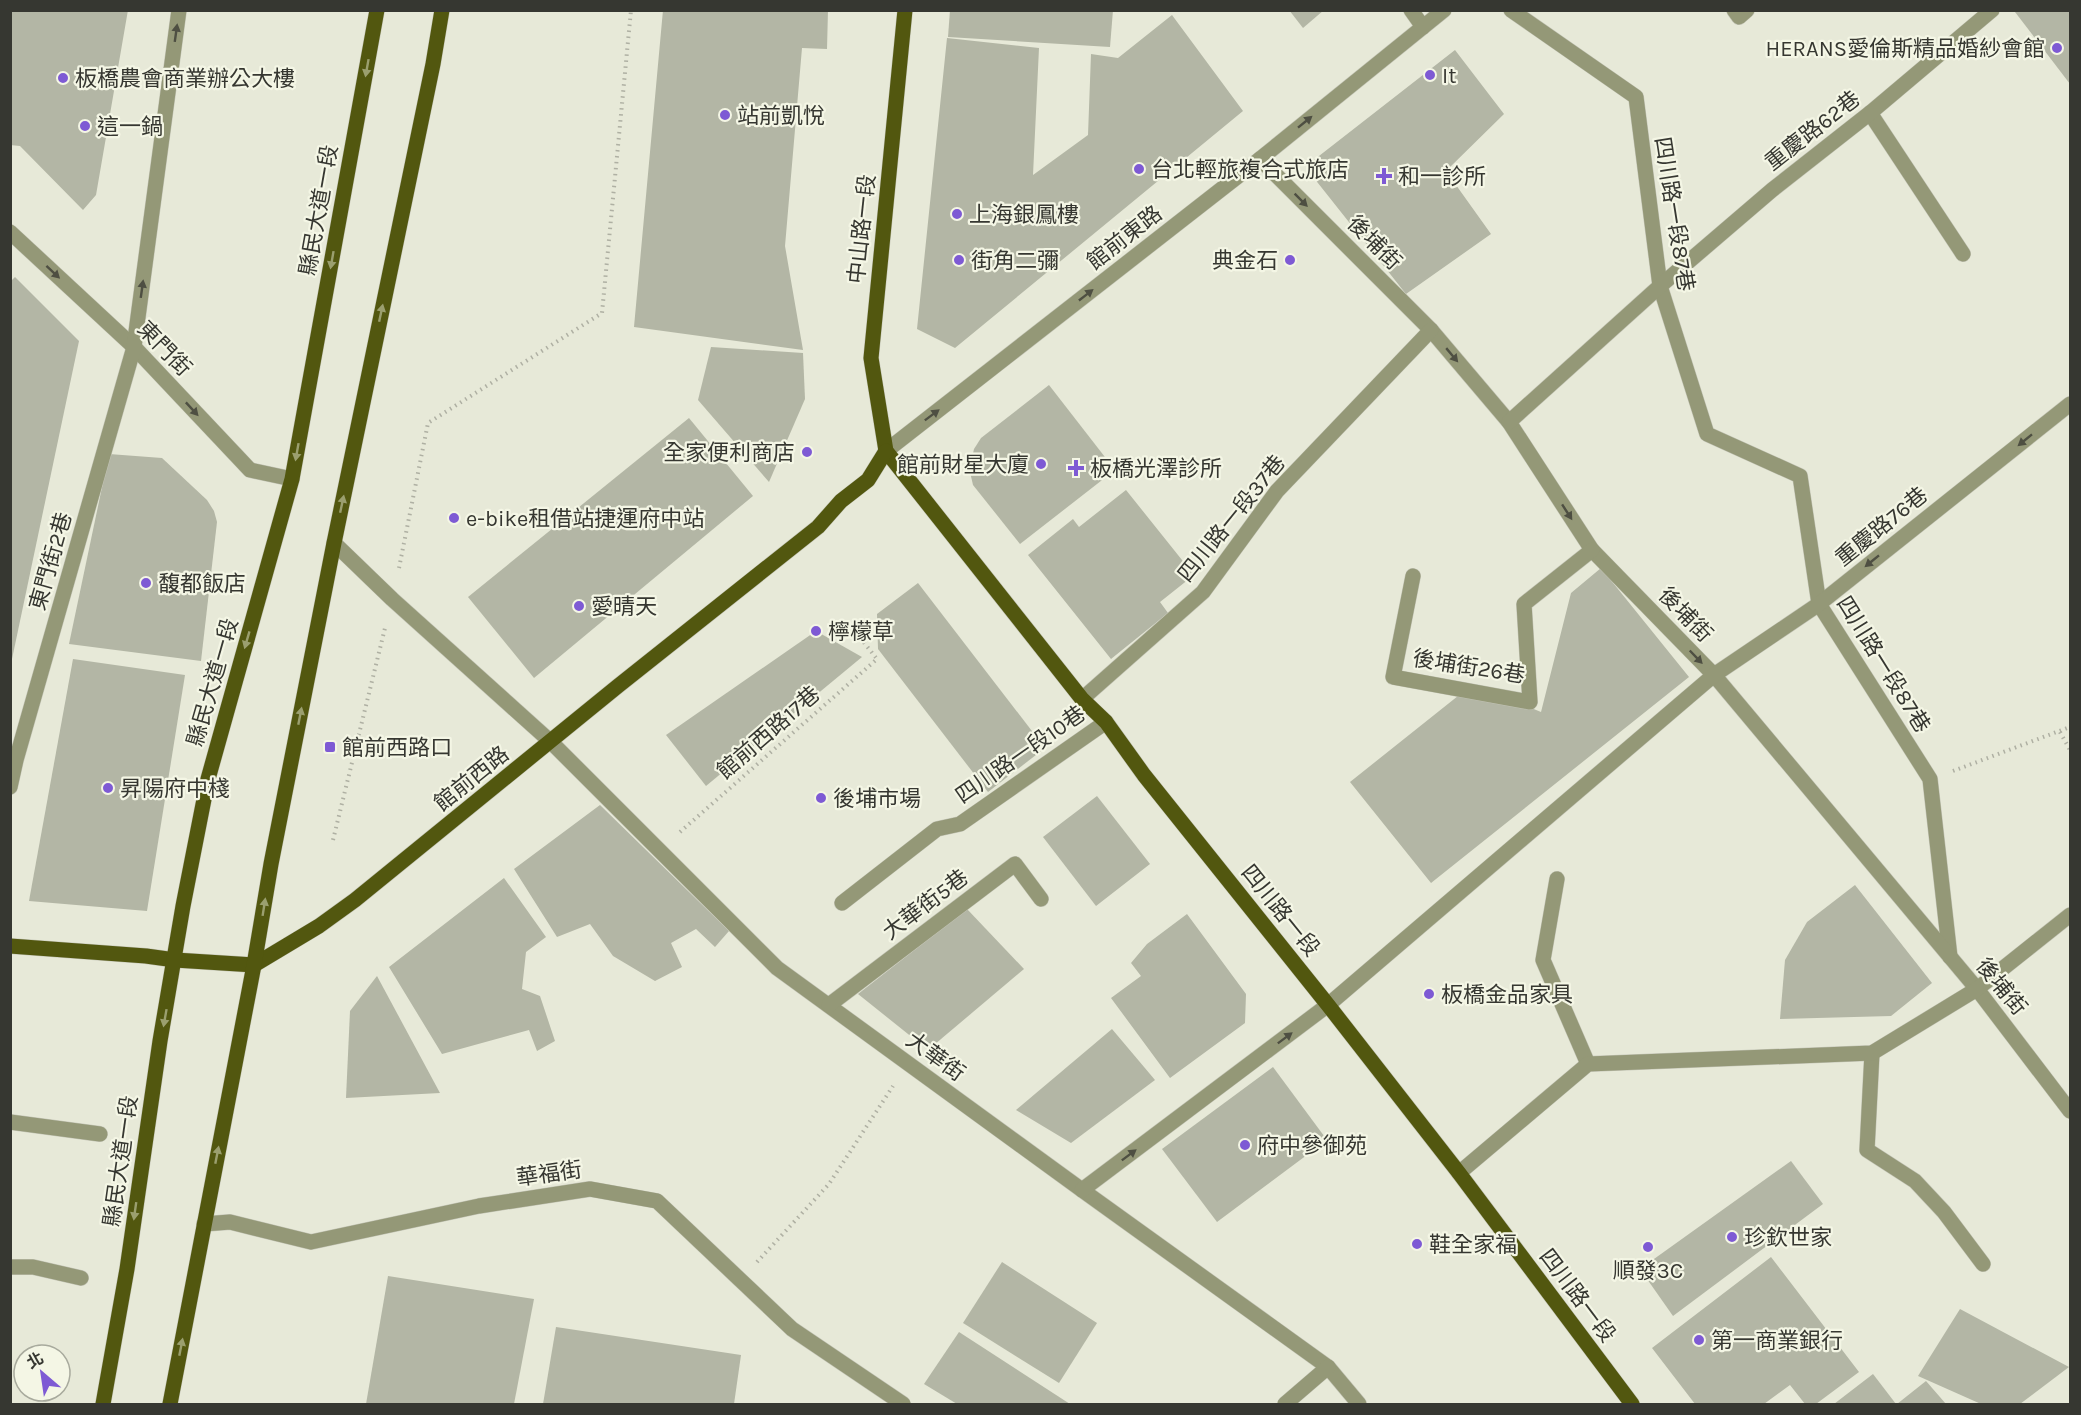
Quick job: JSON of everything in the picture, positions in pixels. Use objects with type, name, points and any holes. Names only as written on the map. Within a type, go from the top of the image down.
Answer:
[{"type":"main road","name":"縣民大道一段","points":[[103,1404],[127,1269],[160,1041],[183,906],[208,779],[292,479],[377,10]]},
{"type":"main road","points":[[170,1404],[254,965],[271,864],[442,10]]},
{"type":"main road","name":"中山路一段","points":[[886,451],[871,358],[905,10]]},
{"type":"main road","name":"四川路一段","points":[[886,451],[1082,699],[1106,722],[1144,775],[1329,1005],[1459,1173],[1632,1404]]},
{"type":"main road","name":"館前西路","points":[[254,965],[319,926],[355,900],[818,527],[841,501],[868,480],[886,451]]},
{"type":"main road","points":[[10,946],[254,965]]},
{"type":"street","name":"東門街2巷","points":[[10,787],[13,760],[134,347],[178,10]]},
{"type":"street","points":[[1411,10],[1423,27]]},
{"type":"street","name":"館前東路","points":[[886,451],[1260,159],[1444,10]]},
{"type":"street","name":"四川路一段87巷","points":[[1511,10],[1635,97],[1660,286],[1707,434],[1800,476],[1818,604],[1930,779],[1950,957]]},
{"type":"street","name":"重慶路62巷","points":[[1509,422],[1660,286],[1772,190],[1870,113],[1992,10]]},
{"type":"street","points":[[1870,113],[1963,254]]},
{"type":"street","name":"後埔街","points":[[1260,159],[1431,330],[1509,422],[1592,550],[1714,675],[1977,988],[2070,1111]]},
{"type":"street","name":"東門街","points":[[10,232],[134,347],[250,470],[292,479]]},
{"type":"street","name":"四川路一段37巷","points":[[1082,699],[1203,592],[1276,490],[1431,330]]},
{"type":"street","name":"重慶路76巷","points":[[1082,1190],[1329,1005],[1714,675],[1818,604],[2070,404]]},
{"type":"street","name":"大華街","points":[[334,543],[392,599],[551,742],[777,968],[1329,1366],[1359,1404]]},
{"type":"street","name":"後埔街26巷","points":[[1413,576],[1394,677],[1530,702],[1524,604],[1592,550]]},
{"type":"street","name":"四川路一段10巷","points":[[842,903],[937,829],[960,824],[1106,722]]},
{"type":"street","name":"大華街5巷","points":[[829,1005],[1015,864],[1041,899]]},
{"type":"street","points":[[1557,879],[1543,960],[1588,1064]]},
{"type":"street","points":[[1459,1173],[1588,1064],[1872,1053],[1977,988],[2070,915]]},
{"type":"street","points":[[1872,1053],[1867,1150],[1915,1181],[1944,1212],[1983,1264]]},
{"type":"street","points":[[10,1122],[100,1134]]},
{"type":"street","name":"華福街","points":[[204,1224],[230,1222],[311,1242],[479,1206],[590,1189],[657,1202],[792,1329],[903,1404]]},
{"type":"street","points":[[10,1267],[33,1268],[81,1278]]},
{"type":"street","points":[[1285,1404],[1329,1366]]},
{"type":"path","points":[[333,840],[392,599],[428,423],[602,314],[631,10]]},
{"type":"path","name":"館前西路17巷","points":[[658,851],[877,659],[858,635]]},
{"type":"path","points":[[1930,779],[2070,727]]},
{"type":"path","points":[[2060,732],[2070,750]]},
{"type":"path","points":[[741,1280],[829,1184],[908,1063]]},
{"type":"building","name":"板橋農會商業辦公大樓","points":[[10,10],[128,10],[96,195],[83,210],[20,146],[10,145]]},
{"type":"building","name":"站前凱悅","points":[[663,10],[828,10],[827,49],[802,48],[785,246],[803,350],[634,327]]},
{"type":"building","points":[[950,10],[1113,10],[1110,47],[948,37]]},
{"type":"building","points":[[1289,10],[1324,10],[1303,28]]},
{"type":"building","name":"HERANS愛倫斯精品婚紗會館","points":[[2017,10],[2070,10],[2070,84],[2015,12]]},
{"type":"building","points":[[1172,15],[1243,111],[955,348],[917,329],[947,38],[1039,48],[1033,175],[1088,135],[1091,54],[1118,58]]},
{"type":"building","points":[[1455,50],[1504,114],[1446,171],[1491,234],[1406,294],[1310,173],[1310,163]]},
{"type":"building","points":[[15,277],[79,341],[12,659],[10,282]]},
{"type":"building","points":[[711,347],[803,353],[805,399],[769,482],[698,400]]},
{"type":"building","name":"館前財星大廈","points":[[1049,385],[1115,470],[1020,544],[973,485],[970,472],[972,458],[974,449],[981,438]]},
{"type":"building","points":[[689,418],[753,496],[534,678],[468,597]]},
{"type":"building","name":"馥都飯店","points":[[109,454],[162,458],[207,500],[214,511],[217,522],[201,661],[69,644]]},
{"type":"building","points":[[1126,490],[1194,575],[1160,602],[1168,613],[1111,659],[1028,555],[1073,519],[1079,527]]},
{"type":"building","points":[[1601,568],[1689,677],[1431,883],[1350,782],[1473,684],[1541,712],[1571,593]]},
{"type":"building","points":[[918,583],[1045,748],[988,792],[878,649],[877,614]]},
{"type":"building","points":[[816,631],[862,657],[706,786],[666,735]]},
{"type":"building","name":"昇陽府中棧","points":[[73,659],[185,675],[147,911],[29,901]]},
{"type":"building","points":[[1097,796],[1150,864],[1096,906],[1043,837]]},
{"type":"building","points":[[600,805],[729,931],[715,947],[696,929],[671,943],[682,967],[655,981],[613,956],[590,924],[557,937],[514,869]]},
{"type":"building","points":[[504,878],[546,937],[526,952],[522,989],[540,996],[555,1041],[537,1051],[529,1030],[442,1054],[389,967]]},
{"type":"building","points":[[1855,885],[1932,983],[1891,1016],[1780,1019],[1785,960],[1807,922]]},
{"type":"building","points":[[967,909],[1024,969],[928,1050],[858,994]]},
{"type":"building","points":[[1187,914],[1246,994],[1245,1023],[1170,1078],[1111,998],[1141,976],[1131,963],[1147,944]]},
{"type":"building","points":[[377,976],[440,1093],[346,1098],[350,1011]]},
{"type":"building","points":[[1112,1029],[1155,1080],[1071,1143],[1016,1110]]},
{"type":"building","name":"府中參御苑","points":[[1273,1067],[1327,1140],[1217,1222],[1162,1149]]},
{"type":"building","name":"珍欽世家","points":[[1791,1161],[1823,1204],[1673,1316],[1640,1269]]},
{"type":"building","points":[[1771,1257],[1859,1372],[1816,1404],[1805,1404],[1790,1385],[1764,1404],[1695,1404],[1652,1348]]},
{"type":"building","points":[[1002,1262],[1097,1323],[1059,1383],[963,1323]]},
{"type":"building","points":[[388,1276],[534,1299],[514,1404],[366,1404]]},
{"type":"building","points":[[1960,1309],[2069,1367],[2020,1404],[1981,1404],[1918,1376]]},
{"type":"building","points":[[556,1327],[741,1355],[734,1404],[543,1404]]},
{"type":"building","points":[[959,1332],[1070,1404],[957,1404],[924,1384]]},
{"type":"building","points":[[1873,1374],[1896,1404],[1834,1404]]},
{"type":"building","points":[[1926,1381],[1946,1404],[1897,1404]]},
{"type":"place","name":"HERANS愛倫斯精品婚紗會館","points":[[2057,48]]},
{"type":"place","name":"It","points":[[1430,75]]},
{"type":"place","name":"板橋農會商業辦公大樓","points":[[63,78]]},
{"type":"place","name":"站前凱悅","points":[[725,115]]},
{"type":"place","name":"這一鍋","points":[[85,126]]},
{"type":"place","name":"台北輕旅複合式旅店","points":[[1139,169]]},
{"type":"place","name":"和一診所","points":[[1384,176]]},
{"type":"place","name":"上海銀鳳樓","points":[[957,214]]},
{"type":"place","name":"街角二彌","points":[[959,260]]},
{"type":"place","name":"典金石","points":[[1290,260]]},
{"type":"place","name":"全家便利商店","points":[[807,452]]},
{"type":"place","name":"館前財星大廈","points":[[1041,464]]},
{"type":"place","name":"板橋光澤診所","points":[[1076,468]]},
{"type":"place","name":"e-bike租借站捷運府中站","points":[[454,518]]},
{"type":"place","name":"馥都飯店","points":[[146,583]]},
{"type":"place","name":"愛晴天","points":[[579,606]]},
{"type":"place","name":"檸檬草","points":[[816,631]]},
{"type":"place","name":"館前西路口","points":[[330,747]]},
{"type":"place","name":"昇陽府中棧","points":[[108,788]]},
{"type":"place","name":"後埔市場","points":[[821,798]]},
{"type":"place","name":"板橋金品家具","points":[[1429,994]]},
{"type":"place","name":"府中參御苑","points":[[1245,1145]]},
{"type":"place","name":"珍欽世家","points":[[1732,1237]]},
{"type":"place","name":"鞋全家福","points":[[1417,1244]]},
{"type":"place","name":"順發3C","points":[[1648,1247]]},
{"type":"place","name":"第一商業銀行","points":[[1699,1340]]}]
